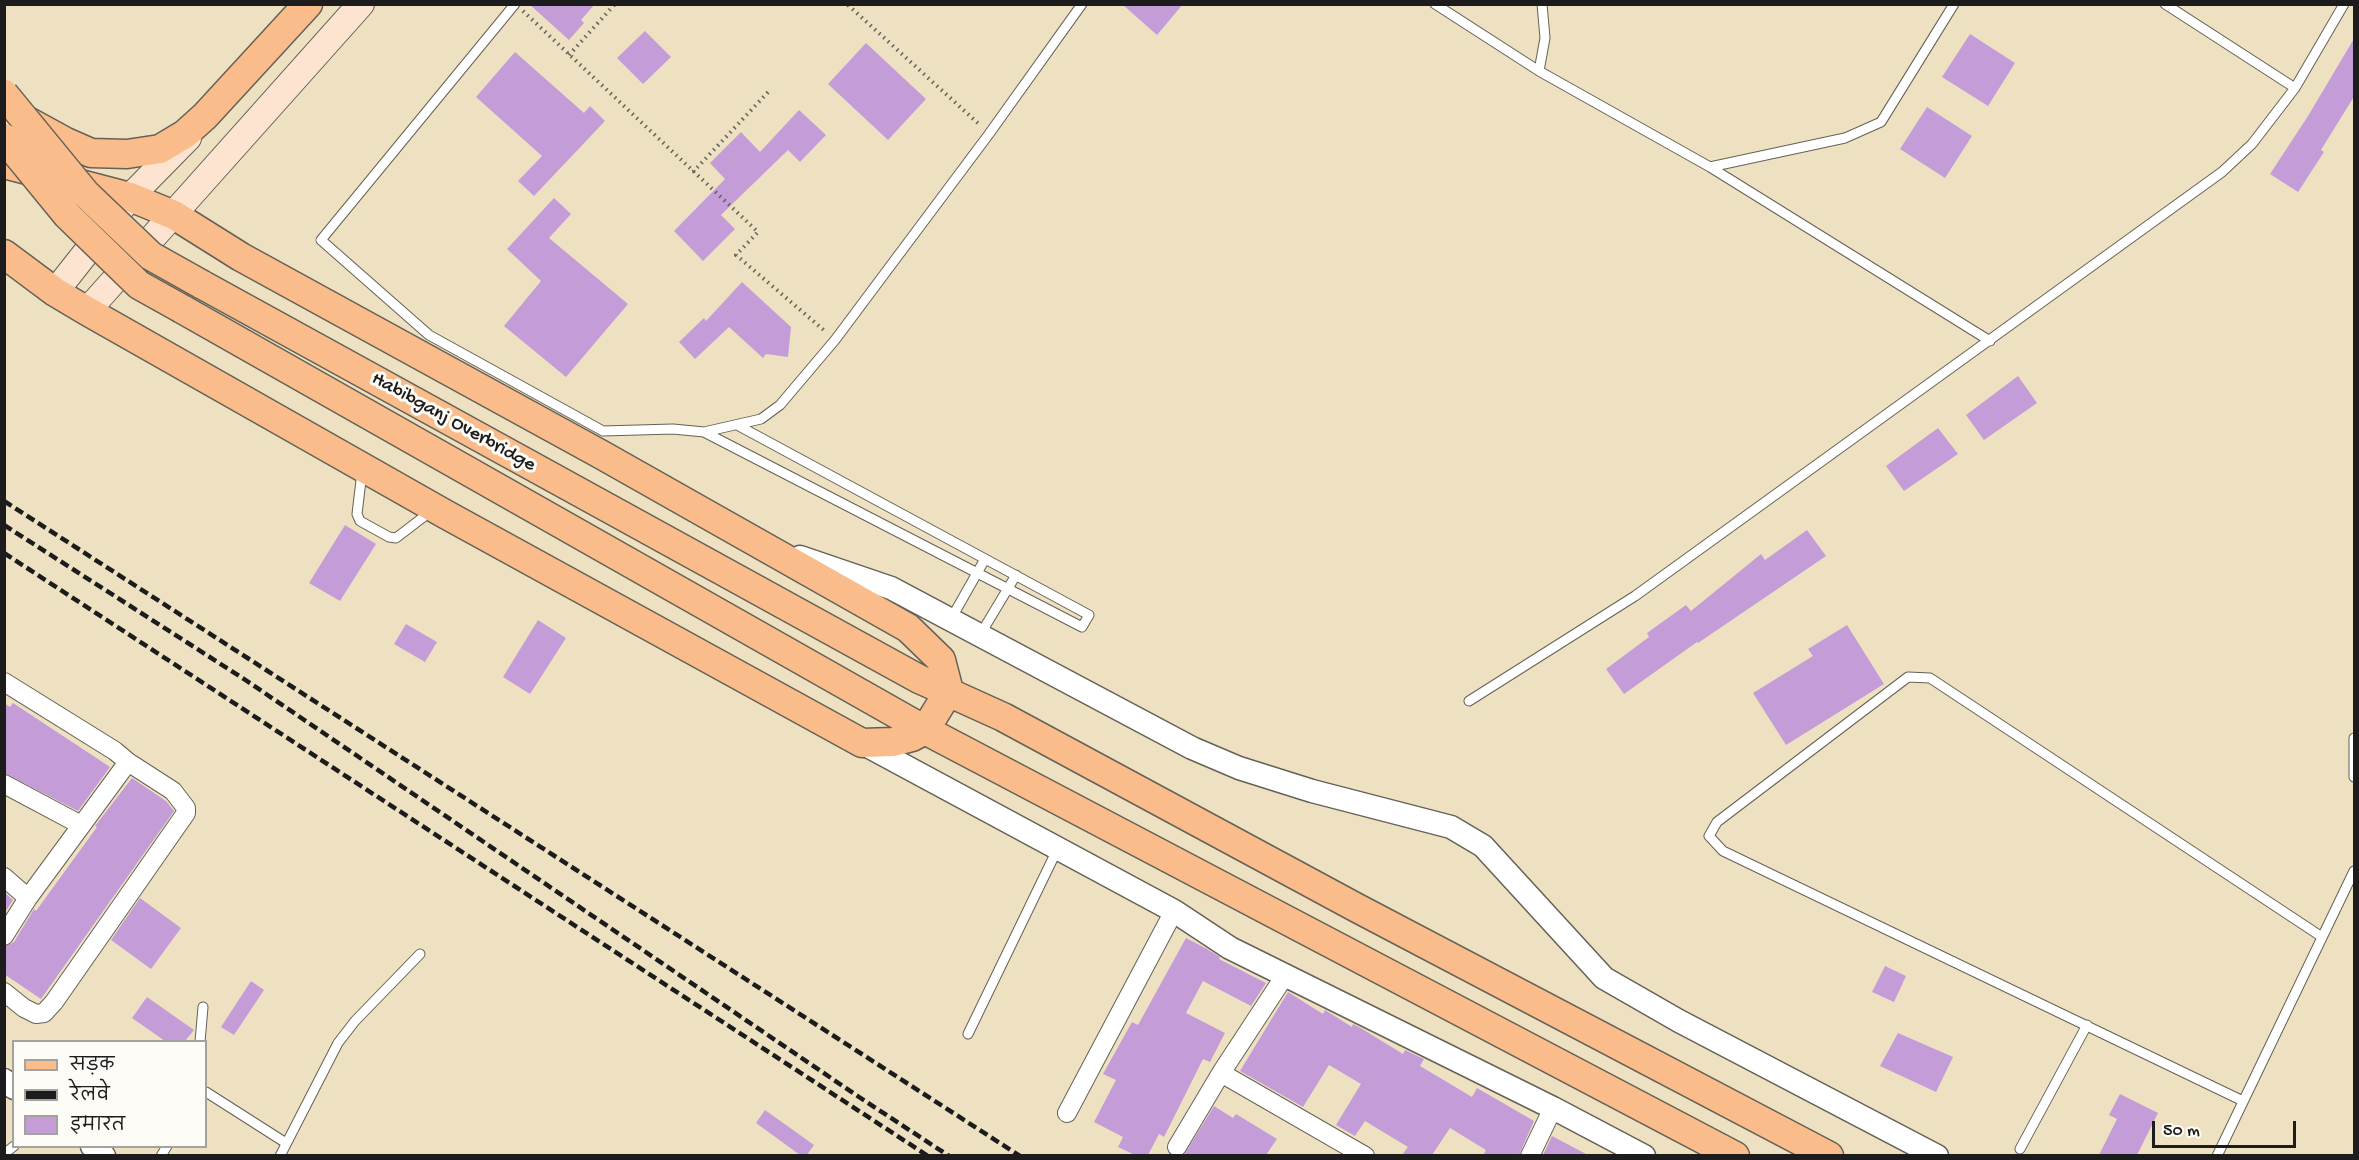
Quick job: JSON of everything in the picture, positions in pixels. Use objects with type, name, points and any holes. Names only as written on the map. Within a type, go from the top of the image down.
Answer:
[{"type":"main road","points":[[14,128],[66,142],[91,153],[127,154],[160,149],[184,134],[205,116],[308,4]]},
{"type":"main road","points":[[55,292],[130,197],[318,4]]},
{"type":"main road","points":[[87,311],[361,4]]},
{"type":"main road","name":"Habibganj Overbridge","points":[[4,94],[14,128],[67,215],[139,285],[925,730],[1735,1155]]},
{"type":"main road","name":"Habibganj Overbridge","points":[[14,128],[151,256],[919,679],[1003,717],[1357,908],[1829,1155]]},
{"type":"main road","points":[[4,164],[130,197],[174,215],[241,257],[602,455],[908,628],[942,660],[949,691],[925,730],[912,737],[893,742],[862,743],[434,508],[87,311],[55,292],[4,254]]},
{"type":"street","points":[[756,541],[891,588],[1192,748],[1239,768],[1312,791],[1451,827],[1483,846],[1604,978],[1679,1021],[1937,1155]]},
{"type":"street","points":[[4,682],[115,751],[128,762],[174,791],[186,808],[186,813],[44,1013],[36,1014],[24,1008],[4,992]]},
{"type":"street","points":[[862,743],[1174,911],[1220,943],[1644,1155]]},
{"type":"street","points":[[4,936],[28,898],[128,762]]},
{"type":"street","points":[[4,784],[81,825]]},
{"type":"street","points":[[4,878],[28,898]]},
{"type":"street","points":[[1067,1113],[1174,911]]},
{"type":"street","points":[[1177,1147],[1221,1072],[1286,974]]},
{"type":"street","points":[[1221,1072],[1365,1155]]},
{"type":"street","points":[[1530,1155],[1553,1108]]},
{"type":"lane","points":[[516,4],[321,240],[429,335],[603,431],[674,429],[704,432],[739,426],[761,419],[780,405],[835,340],[989,134],[1082,4]]},
{"type":"lane","points":[[1539,71],[1545,38],[1542,4]]},
{"type":"lane","points":[[1710,167],[1845,138],[1881,122],[1954,4]]},
{"type":"lane","points":[[2165,4],[2295,88]]},
{"type":"lane","points":[[1470,701],[1635,596],[2222,172],[2252,144],[2295,88],[2344,4]]},
{"type":"lane","points":[[1442,6],[1539,71],[1710,167],[1990,341]]},
{"type":"lane","points":[[704,432],[1082,627],[1089,615],[739,426]]},
{"type":"lane","points":[[362,467],[357,514],[360,521],[389,537],[396,538],[434,508]]},
{"type":"lane","points":[[951,620],[985,560]]},
{"type":"lane","points":[[979,636],[1016,575]]},
{"type":"lane","points":[[2243,1101],[1723,851],[1709,836],[1718,822],[1908,677],[1930,678],[2322,938]]},
{"type":"lane","points":[[2355,738],[2355,777]]},
{"type":"lane","points":[[968,1034],[1058,848]]},
{"type":"lane","points":[[2217,1155],[2355,871]]},
{"type":"lane","points":[[280,1155],[338,1043],[355,1021],[420,954]]},
{"type":"lane","points":[[200,1040],[203,1007]]},
{"type":"lane","points":[[2020,1149],[2086,1025]]},
{"type":"lane","points":[[207,1093],[286,1143]]},
{"type":"path","points":[[516,4],[758,232],[736,255],[835,340]]},
{"type":"path","points":[[569,55],[615,4]]},
{"type":"path","points":[[848,5],[989,134]]},
{"type":"path","points":[[693,172],[770,90]]},
{"type":"building","points":[[529,4],[595,4],[581,20],[584,23],[569,40]]},
{"type":"building","points":[[1122,4],[1183,4],[1157,35]]},
{"type":"building","points":[[645,31],[671,57],[643,84],[617,58]]},
{"type":"building","points":[[1970,34],[2015,63],[1988,106],[1942,77]]},
{"type":"building","points":[[2355,37],[2355,95],[2321,150],[2324,152],[2298,192],[2270,174]]},
{"type":"building","points":[[866,43],[926,99],[888,140],[828,84]]},
{"type":"building","points":[[515,52],[584,113],[590,106],[605,121],[534,196],[518,181],[542,156],[476,97]]},
{"type":"building","points":[[1927,107],[1972,136],[1945,178],[1900,149]]},
{"type":"building","points":[[799,110],[826,135],[800,162],[788,150],[721,215],[735,229],[703,261],[674,231],[725,179],[710,163],[741,132],[760,152]]},
{"type":"building","points":[[554,198],[571,214],[549,238],[628,304],[566,377],[504,326],[541,281],[507,249]]},
{"type":"building","points":[[742,282],[791,327],[788,357],[766,354],[763,358],[729,327],[695,359],[679,342],[704,318],[706,321]]},
{"type":"building","points":[[2018,376],[2037,403],[1984,440],[1966,415]]},
{"type":"building","points":[[1938,428],[1958,454],[1904,491],[1886,466]]},
{"type":"building","points":[[345,525],[376,544],[340,601],[309,583]]},
{"type":"building","points":[[1807,530],[1826,556],[1624,694],[1606,669],[1649,637],[1647,633],[1686,605],[1691,611],[1761,554],[1765,560]]},
{"type":"building","points":[[538,620],[566,638],[530,694],[503,677]]},
{"type":"building","points":[[406,624],[437,642],[425,662],[394,644]]},
{"type":"building","points":[[1847,625],[1884,684],[1786,745],[1753,693],[1813,656],[1808,649]]},
{"type":"building","points":[[4,703],[10,707],[13,703],[110,767],[78,811],[4,773]]},
{"type":"building","points":[[132,778],[166,801],[174,811],[41,999],[4,974],[4,947],[14,942],[34,909],[36,911],[97,827],[95,826]]},
{"type":"building","points":[[4,892],[13,900],[4,914]]},
{"type":"building","points":[[140,898],[181,928],[151,969],[111,940]]},
{"type":"building","points":[[1186,938],[1220,957],[1219,959],[1266,983],[1251,1006],[1203,981],[1186,1013],[1225,1033],[1210,1062],[1203,1059],[1164,1137],[1159,1134],[1148,1155],[1135,1155],[1118,1147],[1123,1137],[1094,1122],[1116,1080],[1103,1074],[1132,1022],[1138,1025]]},
{"type":"building","points":[[1885,966],[1906,976],[1894,1002],[1872,992]]},
{"type":"building","points":[[251,981],[264,990],[234,1035],[221,1027]]},
{"type":"building","points":[[1288,992],[1323,1014],[1325,1010],[1352,1027],[1353,1024],[1359,1027],[1403,1054],[1405,1050],[1424,1059],[1420,1066],[1472,1097],[1477,1088],[1534,1121],[1519,1155],[1483,1155],[1486,1150],[1450,1128],[1432,1155],[1402,1155],[1408,1147],[1365,1121],[1355,1136],[1336,1125],[1361,1084],[1329,1065],[1303,1107],[1240,1071]]},
{"type":"building","points":[[147,997],[194,1030],[186,1040],[164,1040],[132,1018]]},
{"type":"building","points":[[1898,1033],[1953,1057],[1936,1092],[1880,1066]]},
{"type":"building","points":[[2120,1094],[2158,1113],[2137,1155],[2099,1155],[2117,1119],[2109,1115]]},
{"type":"building","points":[[1214,1106],[1233,1118],[1236,1114],[1277,1139],[1266,1155],[1184,1155]]},
{"type":"building","points":[[765,1110],[814,1145],[807,1155],[800,1155],[756,1123]]},
{"type":"building","points":[[1552,1136],[1588,1155],[1543,1155]]},
{"type":"railway","points":[[4,501],[1020,1156]]},
{"type":"railway","points":[[4,525],[244,679],[949,1156]]},
{"type":"railway","points":[[4,553],[928,1156]]}]
